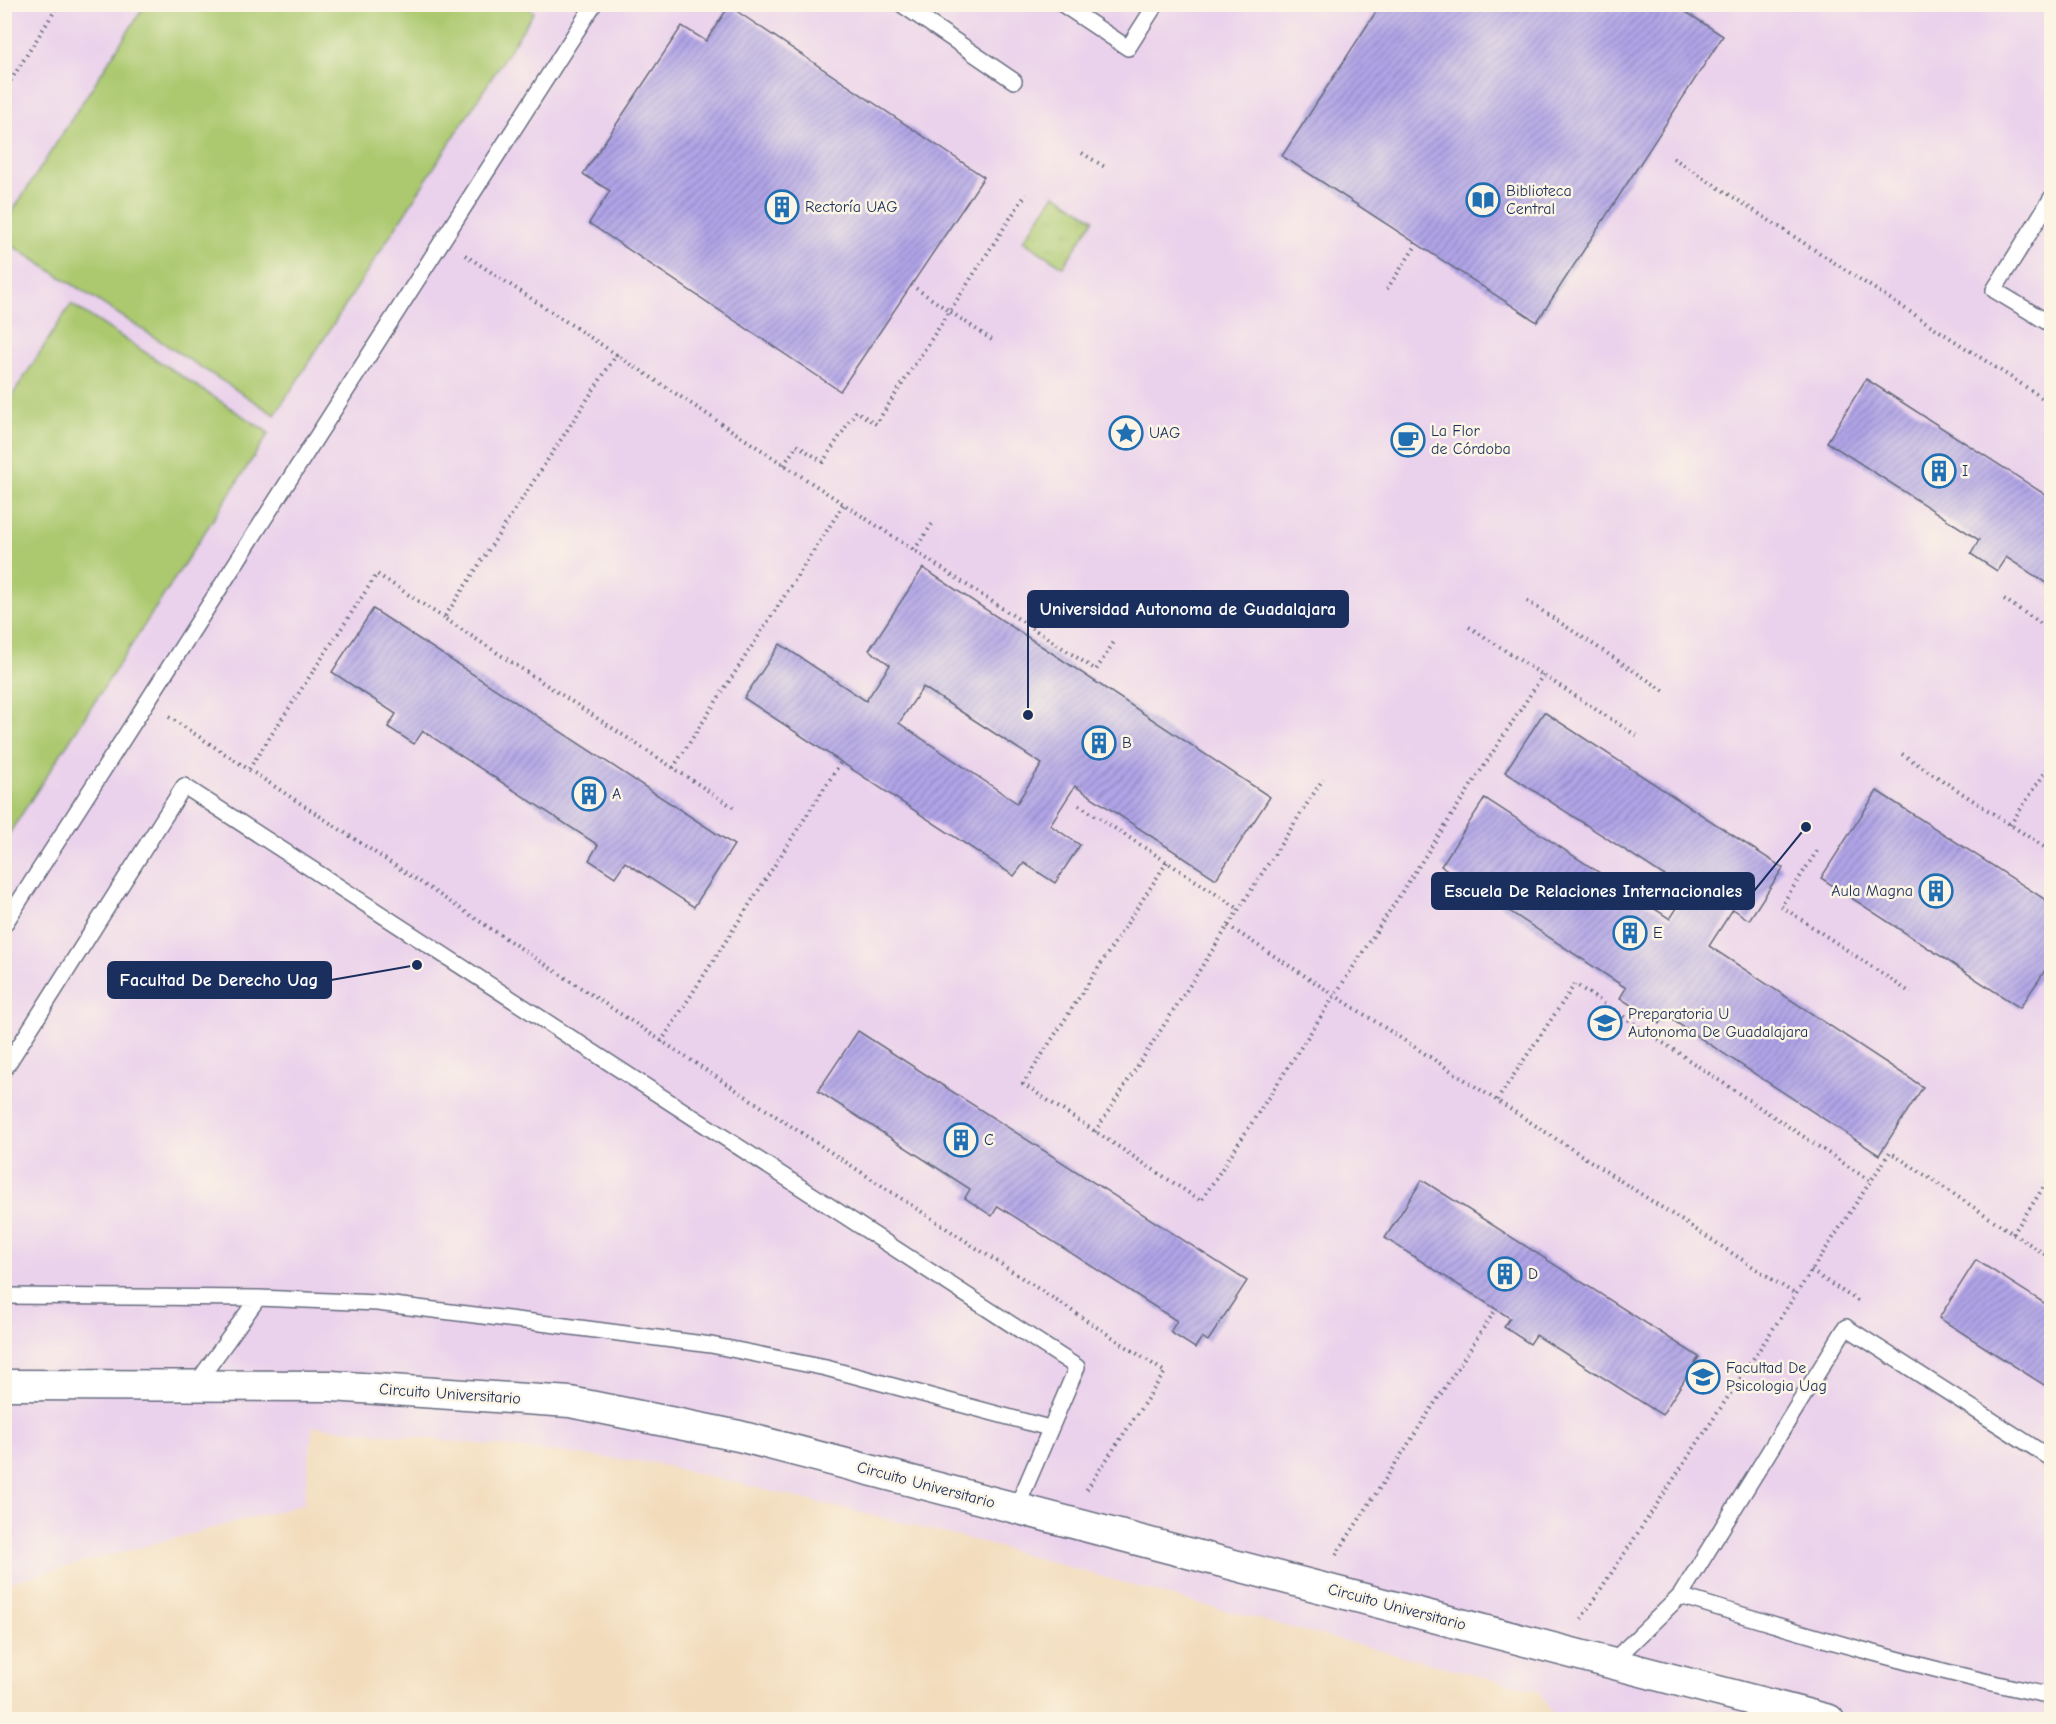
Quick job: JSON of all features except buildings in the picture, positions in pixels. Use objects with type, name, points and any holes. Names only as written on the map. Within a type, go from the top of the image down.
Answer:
[{"type":"street","name":"Circuito Universitario","points":[[4,1385],[332,1386],[570,1402],[739,1437],[1829,1719]]},
{"type":"lane","points":[[4,925],[594,4]]},
{"type":"lane","points":[[901,4],[1014,81]]},
{"type":"lane","points":[[1062,4],[1128,48],[1156,4]]},
{"type":"lane","points":[[2052,197],[1994,290],[2052,326]]},
{"type":"lane","points":[[4,1070],[184,786],[1077,1367],[1016,1509]]},
{"type":"lane","points":[[4,1296],[258,1298],[377,1304],[711,1345],[826,1368],[1049,1428]]},
{"type":"lane","points":[[196,1384],[258,1298]]},
{"type":"lane","points":[[1611,1663],[1680,1596],[1846,1326],[2052,1459]]},
{"type":"lane","points":[[1680,1596],[1768,1623],[1979,1681],[2052,1695]]},
{"type":"path","points":[[4,91],[59,4]]},
{"type":"path","points":[[1082,153],[1105,168]]},
{"type":"path","points":[[1673,158],[2052,404]]},
{"type":"path","points":[[784,465],[797,446],[823,462],[856,411],[876,424],[1026,194]]},
{"type":"path","points":[[1387,289],[1417,243]]},
{"type":"path","points":[[464,255],[1096,669],[1114,642]]},
{"type":"path","points":[[911,285],[992,340]]},
{"type":"path","points":[[444,618],[617,354]]},
{"type":"path","points":[[673,768],[844,504]]},
{"type":"path","points":[[914,550],[933,524]]},
{"type":"path","points":[[249,770],[377,574],[736,809]]},
{"type":"path","points":[[1259,613],[1273,592]]},
{"type":"path","points":[[2004,600],[2052,631]]},
{"type":"path","points":[[1527,602],[1666,692]]},
{"type":"path","points":[[1469,627],[1637,736]]},
{"type":"path","points":[[1167,862],[1023,1084],[1201,1201],[1543,675]]},
{"type":"path","points":[[166,715],[1165,1372],[1085,1492]]},
{"type":"path","points":[[1902,754],[2052,852]]},
{"type":"path","points":[[661,1042],[841,762]]},
{"type":"path","points":[[2010,825],[2052,762]]},
{"type":"path","points":[[1095,1132],[1323,779]]},
{"type":"path","points":[[1079,805],[1239,909]]},
{"type":"path","points":[[1817,851],[1780,906],[1911,993]]},
{"type":"path","points":[[1228,926],[1795,1294]]},
{"type":"path","points":[[1497,1100],[1575,984],[1870,1181]]},
{"type":"path","points":[[1581,1619],[1890,1152],[2052,1259]]},
{"type":"path","points":[[2013,1234],[2052,1174]]},
{"type":"path","points":[[1336,1555],[1496,1309]]},
{"type":"shaded area","points":[[5,5],[2051,5],[2051,1719],[1555,1719],[1539,1691],[1184,1600],[981,1542],[654,1463],[313,1426],[304,1504],[5,1583]]},
{"type":"green space","points":[[523,4],[534,12],[275,415],[5,241],[5,223],[145,5]]},
{"type":"green space","points":[[1055,194],[1094,219],[1063,267],[1023,241]]},
{"type":"green space","points":[[71,304],[269,433],[5,840],[5,407]]},
{"type":"place","name":"Biblioteca Central","points":[[1483,200]]},
{"type":"place","name":"Rectoría UAG","points":[[782,207]]},
{"type":"place","name":"UAG","points":[[1126,433]]},
{"type":"place","name":"La Flor de Córdoba","points":[[1408,440]]},
{"type":"place","name":"I","points":[[1939,471]]},
{"type":"place","name":"Universidad Autonoma de Guadalajara","points":[[1028,715]]},
{"type":"place","name":"B","points":[[1099,743]]},
{"type":"place","name":"A","points":[[589,794]]},
{"type":"place","name":"Escuela De Relaciones Internacionales","points":[[1806,827]]},
{"type":"place","name":"Aula Magna","points":[[1936,891]]},
{"type":"place","name":"E","points":[[1630,933]]},
{"type":"place","name":"Facultad De Derecho Uag","points":[[417,965]]},
{"type":"place","name":"Preparatoria U Autonoma De Guadalajara","points":[[1605,1023]]},
{"type":"place","name":"C","points":[[961,1140]]},
{"type":"place","name":"D","points":[[1505,1274]]},
{"type":"place","name":"Facultad De Psicologia Uag","points":[[1703,1377]]}]
